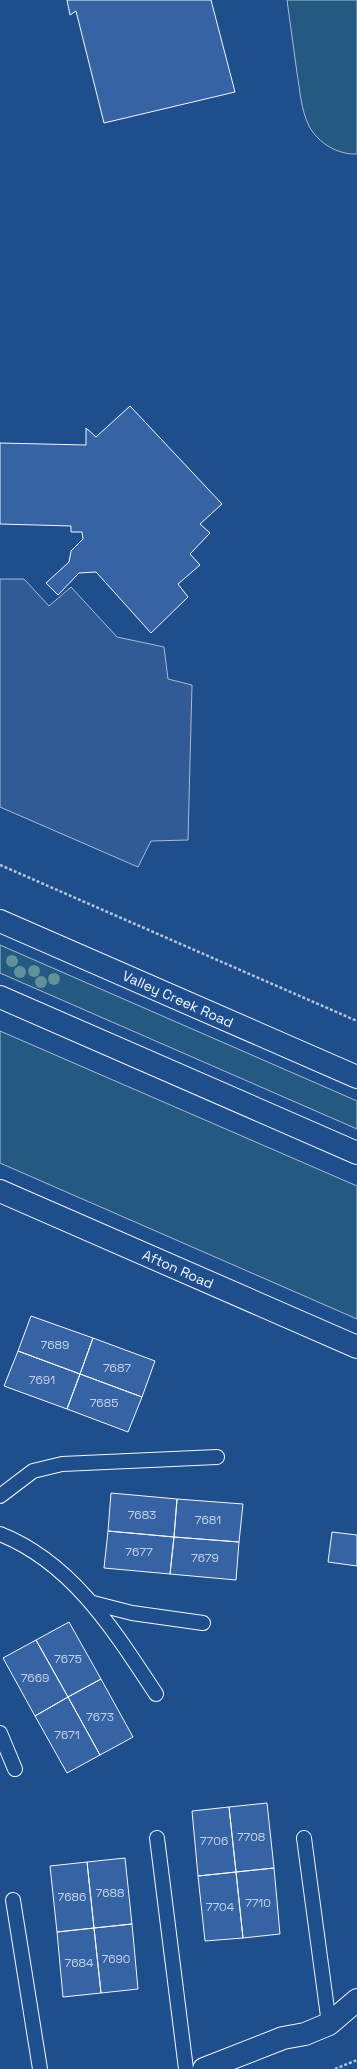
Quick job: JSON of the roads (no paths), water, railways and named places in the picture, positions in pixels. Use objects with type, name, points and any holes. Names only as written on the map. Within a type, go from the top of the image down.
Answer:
[{"type":"main road","name":"Valley Creek Road","points":[[0,921],[357,1077]]},
{"type":"main road","points":[[0,997],[357,1153]]},
{"type":"main road","name":"Afton Road","points":[[0,1191],[357,1347]]},
{"type":"main road","points":[[329,2024],[357,2000]]},
{"type":"main road","points":[[204,2069],[283,2038],[304,2034],[329,2024],[357,2021]]},
{"type":"lane","points":[[0,1496],[33,1471],[62,1464],[217,1457]]},
{"type":"lane","points":[[0,1534],[21,1543],[47,1562],[92,1602],[117,1635],[156,1694]]},
{"type":"lane","points":[[92,1602],[109,1608],[132,1613],[203,1623]]},
{"type":"lane","points":[[0,1733],[15,1769]]},
{"type":"lane","points":[[157,1838],[186,2069]]},
{"type":"lane","points":[[304,1838],[329,2024]]},
{"type":"lane","points":[[14,1900],[40,2069]]}]
